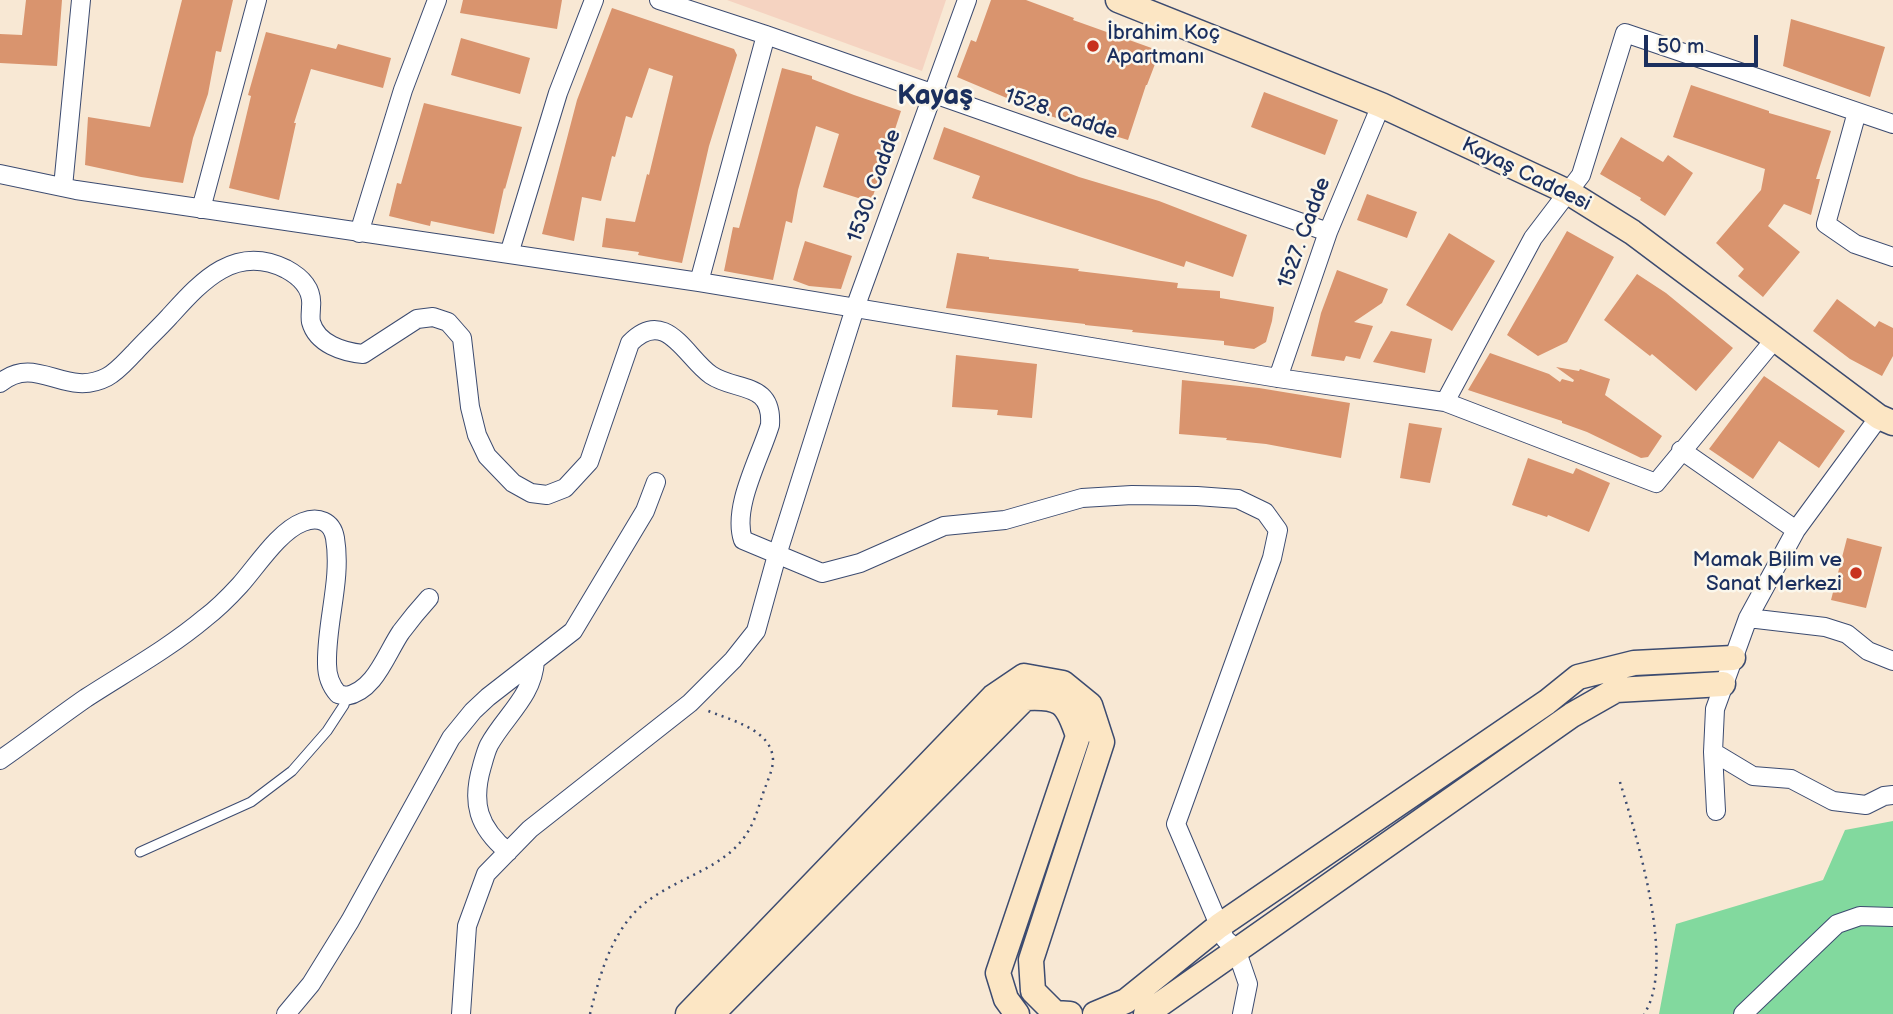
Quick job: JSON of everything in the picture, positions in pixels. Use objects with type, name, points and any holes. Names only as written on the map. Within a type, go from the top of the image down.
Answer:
[{"type":"street","points":[[63,187],[82,0]]},
{"type":"street","points":[[201,208],[257,0]]},
{"type":"street","points":[[359,233],[403,90],[437,0]]},
{"type":"street","points":[[509,254],[558,93],[594,0]]},
{"type":"street","name":"1528. Cadde","points":[[659,0],[1328,232]]},
{"type":"street","name":"1530. Cadde","points":[[461,1014],[467,926],[486,874],[530,829],[690,703],[733,660],[756,631],[777,555],[855,308],[967,0]]},
{"type":"street","name":"Kayaş Caddesi","points":[[1118,0],[1381,105],[1568,192],[1632,232],[1886,420]]},
{"type":"street","points":[[1445,402],[1533,239],[1581,175],[1625,33],[1893,124]]},
{"type":"street","points":[[699,282],[765,35]]},
{"type":"street","name":"1527. Cadde","points":[[1278,378],[1328,232],[1381,105]]},
{"type":"street","points":[[1857,113],[1826,224],[1855,244],[1893,257]]},
{"type":"street","points":[[0,174],[63,187],[699,282],[1278,378],[1445,402],[1656,483],[1775,339]]},
{"type":"street","points":[[0,383],[13,375],[33,372],[73,383],[100,380],[116,371],[187,295],[209,276],[232,264],[266,262],[285,269],[305,284],[311,299],[310,319],[315,331],[322,339],[341,350],[363,355],[410,323],[425,317],[441,318],[454,327],[464,345],[470,407],[477,435],[487,456],[513,483],[531,493],[547,495],[565,488],[589,461],[630,343],[646,333],[665,333],[681,344],[697,363],[715,378],[733,386],[754,390],[767,404],[770,425],[740,512],[739,520],[744,540],[822,573],[860,563],[944,526],[1005,520],[1082,498],[1197,496],[1238,499],[1265,512],[1278,530],[1272,558],[1176,824],[1225,939],[1236,949],[1248,984],[1242,1014]]},
{"type":"street","points":[[1716,811],[1713,752],[1715,709],[1748,618],[1796,530],[1886,420]]},
{"type":"street","points":[[1681,450],[1796,530]]},
{"type":"street","points":[[286,1014],[311,984],[350,921],[451,738],[488,697],[565,639],[580,621],[645,511],[656,482]]},
{"type":"street","points":[[0,760],[86,698],[130,672],[197,625],[227,599],[282,536],[297,524],[318,519],[329,524],[334,536],[336,582],[327,664],[334,689],[346,696],[362,690],[371,680],[401,633],[429,598]]},
{"type":"street","points":[[1748,618],[1825,627],[1847,634],[1868,651],[1893,661]]},
{"type":"street","points":[[1095,1014],[1126,1001],[1219,926],[1547,702],[1577,677],[1634,663],[1733,658]]},
{"type":"street","points":[[508,852],[492,839],[481,818],[478,779],[488,747],[534,677],[535,661]]},
{"type":"street","points":[[688,1014],[993,697],[1024,676],[1063,683],[1090,705],[1102,742],[1031,960],[1032,992],[1055,1013],[1070,1014]]},
{"type":"street","points":[[1146,1014],[1572,715],[1616,690],[1723,684]]},
{"type":"street","points":[[712,1014],[1025,698],[1049,697],[1070,710],[1078,736],[998,973],[1006,999],[1017,1014]]},
{"type":"street","points":[[1713,752],[1753,776],[1791,779],[1833,801],[1866,805],[1884,796],[1893,795]]},
{"type":"street","points":[[1744,1014],[1837,924],[1860,916],[1893,917]]},
{"type":"lane","points":[[140,852],[251,802],[292,771],[327,731],[344,705],[346,696]]},
{"type":"path","points":[[590,1014],[604,964],[624,926],[641,907],[662,890],[718,862],[737,846],[751,828],[772,768],[771,749],[763,737],[735,721],[690,703]]},
{"type":"path","points":[[1620,782],[1637,840],[1656,924],[1655,978],[1644,1014]]},
{"type":"shaded area","points":[[727,0],[946,0],[922,71]]},
{"type":"green space","points":[[1893,821],[1893,1014],[1659,1014],[1676,924],[1823,880],[1845,830]]},
{"type":"building","points":[[26,0],[62,0],[57,66],[0,63],[0,34],[22,35]]},
{"type":"building","points":[[182,0],[233,0],[221,52],[216,51],[208,94],[193,138],[183,183],[85,165],[88,117],[150,127]]},
{"type":"building","points":[[463,0],[562,0],[557,29],[460,13]]},
{"type":"building","points":[[991,0],[1026,0],[1160,51],[1128,140],[1047,115],[957,77],[971,40],[976,42]]},
{"type":"building","points":[[612,8],[734,49],[737,55],[709,146],[682,263],[638,255],[639,252],[602,247],[606,218],[635,222],[647,174],[649,175],[673,76],[649,68],[632,118],[626,116],[615,157],[612,156],[601,201],[582,197],[574,241],[542,234],[577,100]]},
{"type":"building","points":[[1791,19],[1885,47],[1870,97],[1783,66]]},
{"type":"building","points":[[266,32],[336,49],[338,44],[391,58],[383,88],[311,69],[294,123],[279,200],[229,188],[251,96],[248,95]]},
{"type":"building","points":[[461,38],[530,58],[520,94],[451,75]]},
{"type":"building","points":[[782,68],[812,76],[812,79],[901,111],[871,202],[823,187],[839,134],[816,126],[798,190],[792,223],[786,221],[773,280],[724,271],[733,227],[739,228]]},
{"type":"building","points":[[1691,85],[1769,113],[1831,131],[1816,179],[1820,179],[1811,215],[1784,204],[1768,226],[1800,252],[1763,297],[1738,276],[1744,269],[1716,243],[1761,190],[1765,169],[1673,137]]},
{"type":"building","points":[[1264,92],[1338,120],[1325,155],[1251,127]]},
{"type":"building","points":[[424,103],[522,127],[494,234],[431,221],[430,226],[389,216],[397,183],[401,184]]},
{"type":"building","points":[[944,127],[1079,177],[1159,201],[1247,235],[1233,277],[1186,261],[1184,267],[972,198],[980,176],[933,159]]},
{"type":"building","points":[[1621,137],[1663,162],[1668,155],[1693,173],[1665,216],[1600,174]]},
{"type":"building","points":[[1367,194],[1417,212],[1407,238],[1357,220]]},
{"type":"building","points":[[1567,231],[1614,257],[1567,342],[1538,356],[1507,335]]},
{"type":"building","points":[[1449,233],[1495,261],[1452,331],[1406,305]]},
{"type":"building","points":[[805,241],[852,256],[841,289],[809,286],[793,280]]},
{"type":"building","points":[[957,253],[1178,283],[1177,288],[1220,291],[1220,298],[1274,307],[1272,321],[1266,342],[1254,349],[1224,345],[1224,341],[946,308]]},
{"type":"building","points":[[1337,270],[1388,289],[1382,303],[1354,322],[1373,326],[1360,359],[1346,356],[1344,361],[1311,356],[1321,313]]},
{"type":"building","points":[[1637,274],[1666,293],[1733,348],[1696,391],[1652,354],[1650,356],[1604,320]]},
{"type":"building","points":[[1837,299],[1875,327],[1879,321],[1893,328],[1893,356],[1882,376],[1850,359],[1813,331]]},
{"type":"building","points":[[1391,331],[1432,339],[1425,373],[1373,362]]},
{"type":"building","points":[[1490,353],[1549,374],[1560,382],[1562,379],[1574,380],[1556,367],[1580,369],[1610,379],[1605,395],[1662,436],[1648,457],[1641,458],[1562,421],[1468,390]]},
{"type":"building","points":[[956,355],[1037,364],[1032,418],[997,415],[998,410],[952,407]]},
{"type":"building","points":[[1764,376],[1845,431],[1819,468],[1779,441],[1753,479],[1709,449]]},
{"type":"building","points":[[1182,380],[1259,388],[1350,403],[1341,458],[1266,444],[1226,440],[1227,438],[1179,434]]},
{"type":"building","points":[[1409,423],[1442,428],[1430,483],[1400,478]]},
{"type":"building","points":[[1528,458],[1573,474],[1576,468],[1610,483],[1589,532],[1548,515],[1547,517],[1512,505]]},
{"type":"building","name":"Mamak Bilim ve Sanat Merkezi","points":[[1847,538],[1882,547],[1866,608],[1831,600]]},
{"type":"place","name":"İbrahim Koç Apartmanı","points":[[1093,46]]},
{"type":"place","name":"Mamak Bilim ve Sanat Merkezi","points":[[1856,573]]},
{"type":"district","name":"Kayaş","points":[[935,97]]}]
